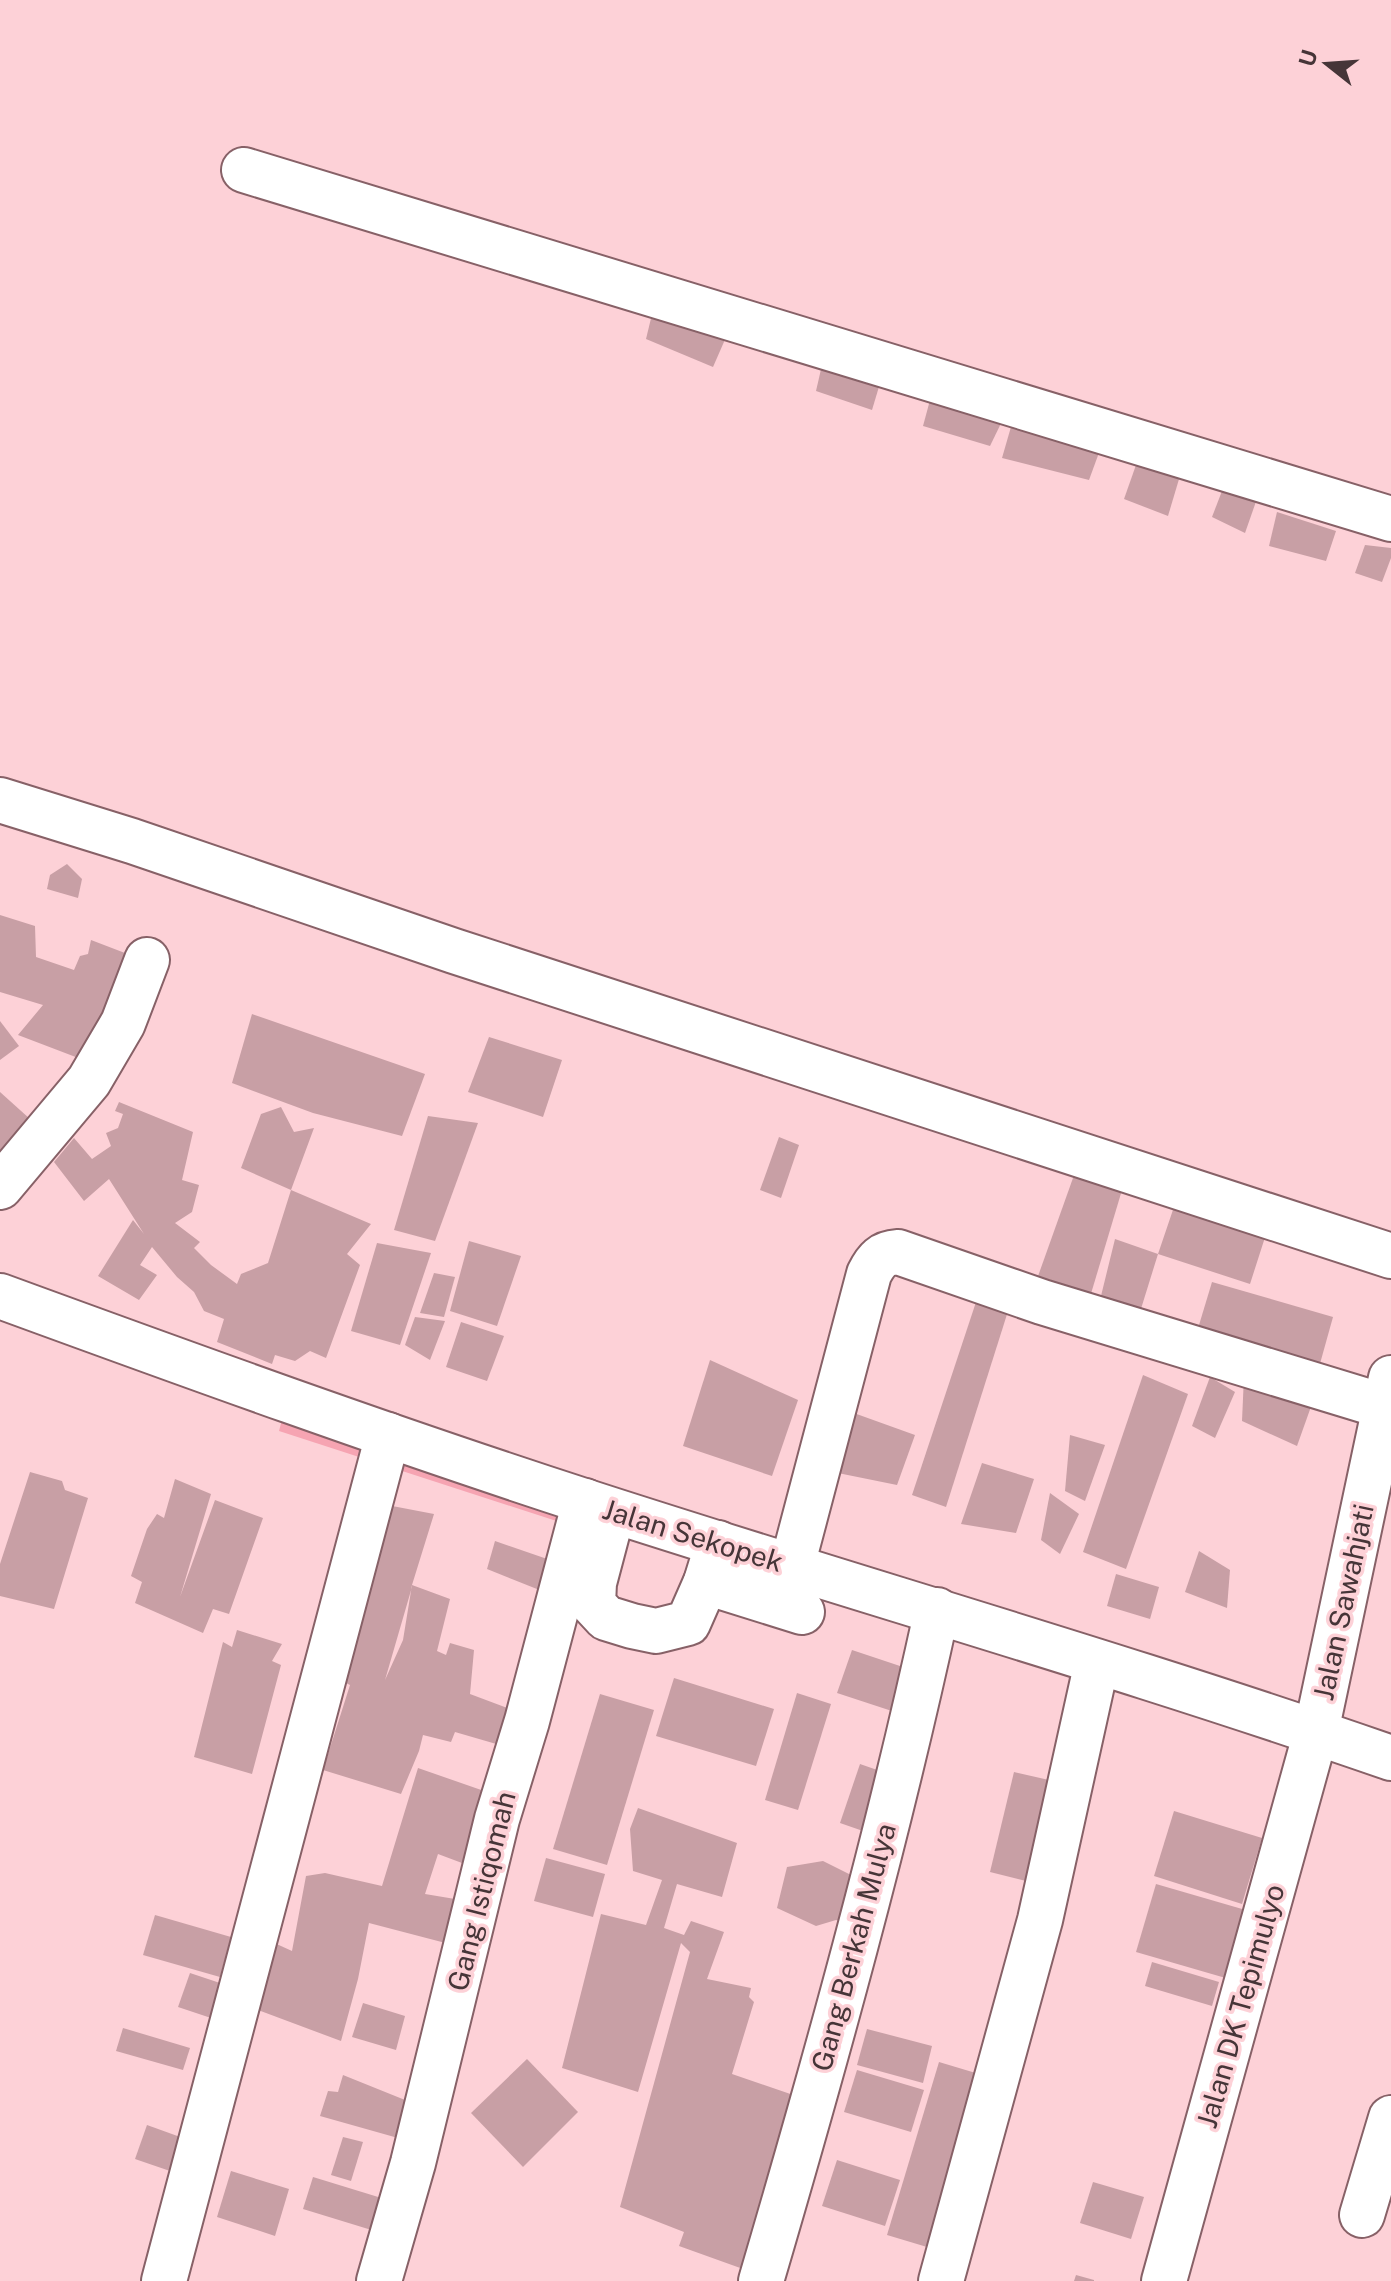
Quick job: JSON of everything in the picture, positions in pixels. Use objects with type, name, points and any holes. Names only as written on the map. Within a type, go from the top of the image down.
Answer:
[{"type":"street","points":[[244,170],[1391,519]]},
{"type":"street","points":[[0,800],[1391,1256]]},
{"type":"street","points":[[0,1187],[89,1081],[123,1023],[147,960]]},
{"type":"street","points":[[792,1566],[869,1274],[876,1260],[887,1253],[898,1252],[1042,1302],[1387,1392]]},
{"type":"street","name":"Jalan Sekopek","points":[[0,1296],[287,1401],[599,1506],[712,1563],[792,1566],[934,1625],[1097,1662],[1391,1758]]},
{"type":"street","name":"Jalan Sawahjati","points":[[1316,1732],[1387,1392]]},
{"type":"street","points":[[164,2281],[388,1435]]},
{"type":"street","points":[[599,1506],[593,1604],[606,1618],[656,1631],[688,1623],[712,1563],[802,1612]]},
{"type":"street","name":"Gang Istiqomah","points":[[379,2281],[413,2163],[497,1819],[599,1506]]},
{"type":"street","name":"Gang Berkah Mulya","points":[[761,2281],[902,1764],[934,1625]]},
{"type":"street","points":[[941,2281],[1040,1920],[1097,1662]]},
{"type":"street","name":"Jalan DK Tepimulyo","points":[[1164,2281],[1316,1732]]},
{"type":"street","points":[[1362,2215],[1391,2118]]},
{"type":"shaded area","points":[[287,1401],[585,1501],[578,1528],[279,1431]]},
{"type":"building","points":[[654,306],[727,335],[713,367],[646,339]]},
{"type":"building","points":[[822,365],[881,380],[872,410],[816,391]]},
{"type":"building","points":[[933,389],[1007,411],[990,446],[923,426]]},
{"type":"building","points":[[1015,413],[1104,439],[1089,480],[1002,458]]},
{"type":"building","points":[[1142,448],[1185,459],[1168,516],[1124,499]]},
{"type":"building","points":[[1227,478],[1259,493],[1245,533],[1212,517]]},
{"type":"building","points":[[1277,512],[1336,531],[1326,561],[1269,546]]},
{"type":"building","points":[[1365,545],[1391,548],[1391,558],[1382,582],[1355,573]]},
{"type":"building","points":[[67,864],[82,879],[78,898],[47,889],[50,875]]},
{"type":"building","points":[[0,915],[35,926],[36,957],[74,970],[80,956],[88,954],[91,940],[138,958],[94,1064],[18,1035],[43,1005],[0,992]]},
{"type":"building","points":[[252,1014],[425,1074],[402,1136],[313,1113],[232,1083]]},
{"type":"building","points":[[0,1021],[19,1046],[0,1060]]},
{"type":"building","points":[[489,1037],[562,1060],[543,1117],[468,1092]]},
{"type":"building","points":[[0,1092],[40,1128],[0,1176]]},
{"type":"building","points":[[119,1102],[193,1132],[182,1180],[199,1185],[192,1212],[175,1223],[200,1242],[194,1248],[211,1265],[237,1284],[241,1274],[268,1263],[291,1190],[371,1224],[347,1254],[360,1265],[326,1358],[310,1351],[295,1361],[275,1355],[272,1364],[217,1342],[224,1319],[204,1311],[194,1292],[152,1247],[140,1265],[157,1275],[139,1300],[98,1276],[133,1220],[144,1234],[109,1179],[84,1201],[54,1162],[74,1138],[92,1159],[111,1146],[106,1133],[118,1128],[123,1114],[115,1111]]},
{"type":"building","points":[[281,1107],[294,1132],[314,1128],[291,1190],[241,1168],[261,1114]]},
{"type":"building","points":[[428,1116],[478,1123],[435,1241],[394,1230]]},
{"type":"building","points":[[779,1137],[799,1145],[781,1198],[760,1190]]},
{"type":"building","points":[[1073,1178],[1125,1180],[1090,1297],[1037,1279]]},
{"type":"building","points":[[1177,1198],[1268,1228],[1250,1284],[1158,1254]]},
{"type":"building","points":[[1115,1239],[1158,1254],[1140,1312],[1100,1300]]},
{"type":"building","points":[[469,1241],[521,1256],[497,1326],[450,1311]]},
{"type":"building","points":[[377,1243],[431,1253],[400,1345],[351,1331]]},
{"type":"building","points":[[434,1273],[455,1277],[444,1317],[420,1313]]},
{"type":"building","points":[[1212,1282],[1333,1317],[1316,1378],[1196,1335]]},
{"type":"building","points":[[976,1302],[1009,1308],[946,1507],[912,1495]]},
{"type":"building","points":[[415,1317],[445,1321],[430,1360],[405,1345]]},
{"type":"building","points":[[461,1322],[504,1336],[487,1381],[446,1367]]},
{"type":"building","points":[[710,1360],[798,1400],[772,1476],[683,1446]]},
{"type":"building","points":[[1143,1375],[1188,1394],[1126,1569],[1083,1552]]},
{"type":"building","points":[[1244,1376],[1313,1401],[1297,1446],[1242,1421]]},
{"type":"building","points":[[1210,1377],[1235,1392],[1215,1438],[1192,1426]]},
{"type":"building","points":[[851,1412],[915,1435],[897,1485],[828,1471]]},
{"type":"building","points":[[1070,1435],[1105,1445],[1085,1501],[1065,1491]]},
{"type":"building","points":[[982,1463],[1034,1479],[1016,1533],[961,1524]]},
{"type":"building","points":[[30,1472],[62,1481],[65,1490],[88,1498],[54,1609],[0,1596],[0,1564]]},
{"type":"building","points":[[175,1479],[211,1494],[180,1597],[215,1500],[263,1518],[229,1614],[213,1609],[203,1633],[135,1603],[142,1582],[131,1576],[147,1529],[157,1514],[164,1518]]},
{"type":"building","points":[[1050,1493],[1079,1514],[1060,1554],[1041,1540]]},
{"type":"building","points":[[387,1505],[434,1514],[412,1585],[450,1599],[437,1651],[446,1655],[450,1643],[474,1650],[470,1694],[521,1713],[510,1748],[455,1732],[451,1742],[423,1735],[401,1794],[323,1770],[350,1685],[344,1682]],"holes":[[[411,1590],[403,1640],[385,1680]]]},
{"type":"building","points":[[495,1541],[553,1561],[542,1591],[487,1569]]},
{"type":"building","points":[[1199,1551],[1230,1570],[1227,1608],[1185,1592]]},
{"type":"building","points":[[1116,1574],[1159,1587],[1150,1619],[1107,1606]]},
{"type":"building","points":[[237,1630],[282,1644],[272,1661],[281,1665],[252,1774],[194,1757],[223,1642],[232,1647]]},
{"type":"building","points":[[852,1650],[915,1671],[901,1714],[837,1693]]},
{"type":"building","points":[[674,1678],[774,1709],[756,1766],[656,1736]]},
{"type":"building","points":[[797,1693],[831,1704],[798,1810],[765,1800]]},
{"type":"building","points":[[600,1694],[654,1710],[607,1865],[553,1849]]},
{"type":"building","points":[[860,1764],[883,1772],[863,1831],[840,1823]]},
{"type":"building","points":[[418,1768],[487,1792],[478,1869],[438,1854],[425,1894],[467,1901],[457,1946],[369,1923],[341,2041],[247,2006],[270,1941],[292,1951],[306,1876],[325,1873],[382,1886]]},
{"type":"building","points":[[1014,1772],[1062,1783],[1038,1884],[990,1872]]},
{"type":"building","points":[[638,1808],[737,1843],[722,1897],[677,1884],[664,1928],[684,1935],[691,1921],[724,1932],[707,1979],[751,1988],[749,1997],[754,2002],[732,2074],[805,2099],[757,2274],[679,2246],[684,2232],[620,2207],[690,1952],[681,1943],[638,2092],[562,2068],[601,1914],[646,1925],[662,1880],[633,1871],[630,1829]]},
{"type":"building","points":[[1174,1811],[1262,1838],[1242,1904],[1154,1876]]},
{"type":"building","points":[[546,1858],[605,1874],[593,1917],[534,1901]]},
{"type":"building","points":[[823,1861],[859,1879],[853,1925],[836,1920],[816,1926],[777,1908],[787,1867]]},
{"type":"building","points":[[1156,1884],[1249,1911],[1229,1979],[1136,1952]]},
{"type":"building","points":[[155,1915],[231,1937],[220,1977],[143,1955]]},
{"type":"building","points":[[1152,1962],[1219,1982],[1212,2006],[1145,1986]]},
{"type":"building","points":[[190,1973],[223,1984],[211,2018],[178,2007]]},
{"type":"building","points":[[363,2003],[405,2016],[396,2050],[352,2037]]},
{"type":"building","points":[[123,2028],[190,2048],[183,2070],[116,2051]]},
{"type":"building","points":[[867,2029],[932,2046],[923,2083],[857,2065]]},
{"type":"building","points":[[527,2059],[578,2112],[523,2167],[471,2113]]},
{"type":"building","points":[[939,2062],[979,2074],[927,2247],[887,2235]]},
{"type":"building","points":[[857,2070],[924,2090],[911,2132],[844,2112]]},
{"type":"building","points":[[343,2075],[410,2102],[398,2138],[320,2116],[328,2091],[338,2092]]},
{"type":"building","points":[[147,2125],[183,2138],[170,2171],[135,2159]]},
{"type":"building","points":[[343,2137],[363,2142],[351,2181],[331,2175]]},
{"type":"building","points":[[837,2160],[900,2180],[885,2226],[822,2206]]},
{"type":"building","points":[[231,2171],[289,2189],[275,2236],[217,2217]]},
{"type":"building","points":[[313,2177],[388,2200],[378,2232],[303,2209]]},
{"type":"building","points":[[1093,2182],[1144,2197],[1131,2239],[1080,2223]]},
{"type":"building","points":[[1076,2275],[1094,2280],[1094,2281],[1074,2281]]}]
